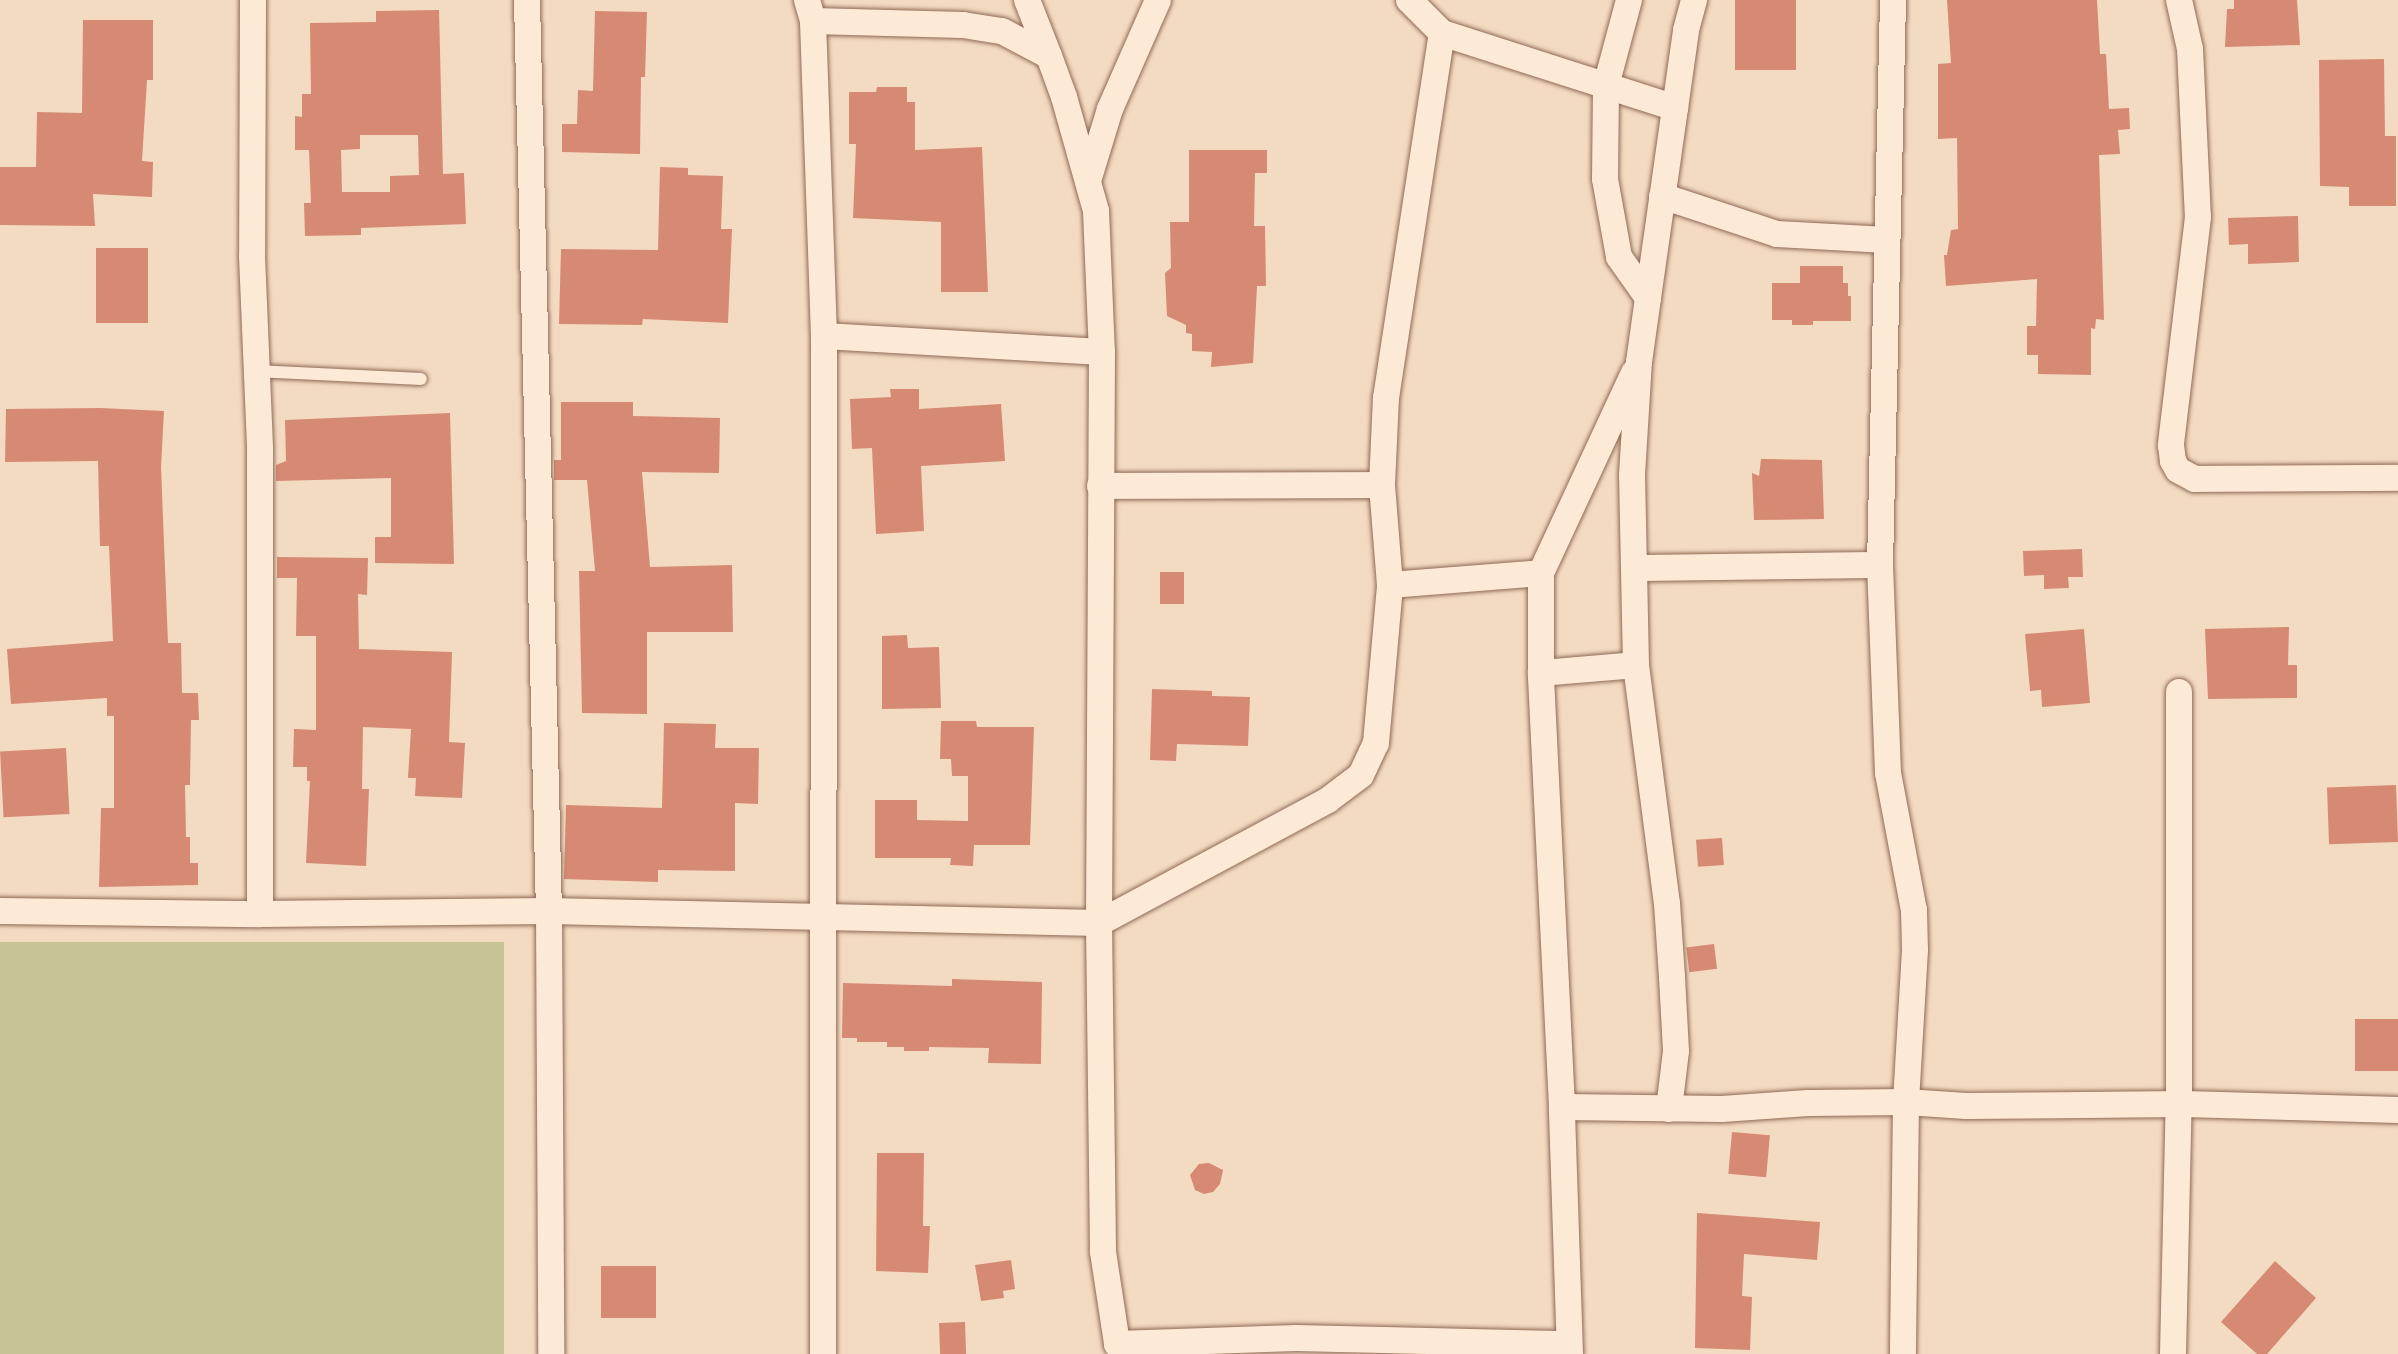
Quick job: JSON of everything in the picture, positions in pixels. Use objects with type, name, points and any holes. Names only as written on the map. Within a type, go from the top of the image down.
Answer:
[{"type":"street","points":[[253,0],[252,256],[260,450],[260,914]]},
{"type":"street","points":[[527,0],[549,911],[551,1354]]},
{"type":"street","points":[[1027,0],[1049,56],[1096,211],[1102,352],[1099,923],[1103,1252],[1117,1349],[1296,1338],[1403,1347],[1570,1349],[1562,1107],[1541,673],[1541,573],[1639,362]]},
{"type":"street","points":[[1088,181],[1110,109],[1158,0]]},
{"type":"street","points":[[1409,0],[1442,33],[1675,108]]},
{"type":"street","points":[[1629,0],[1606,86],[1605,179],[1619,257],[1648,298]]},
{"type":"street","points":[[1669,1109],[1676,1051],[1667,904],[1636,665],[1633,475],[1639,362],[1686,30],[1694,0]]},
{"type":"street","points":[[1893,0],[1880,565],[1888,773],[1914,910],[1915,950],[1906,1102],[1903,1354]]},
{"type":"street","points":[[2179,0],[2190,49],[2198,216],[2171,446],[2173,461],[2178,470],[2195,479],[2398,478]]},
{"type":"street","points":[[822,1354],[824,336],[818,110],[810,11],[1002,31],[1049,56]]},
{"type":"street","points":[[0,911],[260,914],[549,911],[1099,923],[1328,800],[1361,775],[1376,743],[1390,584],[1382,485],[1386,398],[1442,33]]},
{"type":"street","points":[[1662,196],[1777,234],[1887,240]]},
{"type":"street","points":[[824,336],[1102,352]]},
{"type":"street","points":[[1100,486],[1382,485]]},
{"type":"street","points":[[1635,568],[1880,565]]},
{"type":"street","points":[[1390,584],[1541,573]]},
{"type":"street","points":[[1541,673],[1636,665]]},
{"type":"street","points":[[2173,1354],[2178,1104],[2179,692]]},
{"type":"street","points":[[1562,1107],[1669,1109],[1906,1102],[1979,1106],[2178,1104],[2398,1110]]},
{"type":"lane","points":[[256,371],[421,379]]},
{"type":"shaded area","points":[[0,942],[504,942],[504,1354],[0,1354]]},
{"type":"building","points":[[1735,0],[1796,0],[1796,70],[1735,70]]},
{"type":"building","points":[[1947,0],[2097,0],[2100,54],[2106,54],[2109,109],[2129,108],[2130,129],[2118,130],[2120,154],[2099,155],[2104,320],[2096,319],[2095,329],[2091,328],[2091,375],[2038,374],[2038,355],[2027,355],[2027,326],[2036,326],[2037,279],[1946,286],[1944,255],[1947,255],[1951,230],[1958,229],[1957,138],[1938,139],[1938,64],[1951,63]]},
{"type":"building","points":[[2234,0],[2297,0],[2300,45],[2225,47],[2227,9],[2234,9]]},
{"type":"building","points":[[439,10],[443,174],[464,173],[466,224],[361,228],[361,235],[305,236],[304,203],[311,203],[309,150],[295,150],[295,116],[302,117],[302,94],[311,94],[310,23],[376,22],[376,11]],"holes":[[[360,135],[418,135],[419,175],[390,176],[390,192],[342,192],[341,150],[360,149]]]},
{"type":"building","points":[[595,11],[647,12],[645,77],[641,77],[640,154],[562,152],[562,124],[577,124],[578,90],[593,91]]},
{"type":"building","points":[[83,20],[153,20],[153,80],[147,80],[142,161],[153,162],[152,197],[93,194],[95,226],[0,225],[0,167],[36,167],[37,112],[82,113]]},
{"type":"building","points":[[2384,59],[2385,136],[2396,136],[2396,206],[2349,206],[2349,187],[2320,186],[2319,60]]},
{"type":"building","points":[[877,87],[907,87],[907,102],[915,102],[915,150],[982,147],[988,292],[941,292],[941,222],[853,218],[856,144],[849,144],[849,92],[876,92]]},
{"type":"building","points":[[1189,150],[1267,150],[1267,173],[1255,173],[1254,226],[1265,226],[1266,286],[1257,286],[1253,363],[1211,367],[1212,352],[1192,351],[1192,334],[1186,333],[1186,325],[1167,316],[1165,273],[1171,268],[1170,222],[1189,222]]},
{"type":"building","points":[[660,167],[688,168],[688,175],[723,176],[721,229],[732,229],[728,323],[643,319],[642,325],[559,324],[561,249],[658,250]]},
{"type":"building","points":[[2298,216],[2299,262],[2248,264],[2248,244],[2229,245],[2228,218]]},
{"type":"building","points":[[96,248],[148,248],[148,323],[96,323]]},
{"type":"building","points":[[1800,266],[1843,266],[1843,283],[1848,283],[1848,296],[1851,296],[1851,321],[1813,321],[1813,325],[1792,325],[1792,320],[1772,320],[1772,283],[1800,283]]},
{"type":"building","points":[[890,389],[919,389],[919,409],[1001,404],[1005,461],[921,466],[924,531],[876,534],[872,448],[852,449],[850,399],[891,397]]},
{"type":"building","points":[[561,402],[633,402],[633,416],[720,418],[719,473],[642,472],[650,567],[732,565],[733,632],[647,632],[647,714],[582,713],[579,571],[595,571],[587,480],[554,480],[554,460],[561,460]]},
{"type":"building","points":[[100,408],[164,411],[161,467],[168,643],[181,643],[182,693],[198,693],[199,720],[191,720],[190,785],[185,785],[186,837],[190,837],[190,863],[198,863],[198,885],[99,887],[101,808],[114,808],[114,716],[107,716],[107,698],[11,704],[7,649],[113,641],[109,546],[100,546],[98,461],[5,462],[6,409]]},
{"type":"building","points":[[450,413],[454,564],[375,563],[375,537],[391,537],[391,478],[276,481],[276,465],[286,461],[285,420]]},
{"type":"building","points":[[1761,459],[1822,460],[1824,519],[1754,520],[1752,473],[1759,476]]},
{"type":"building","points":[[2082,549],[2083,577],[2068,577],[2069,588],[2044,589],[2044,575],[2024,576],[2023,551]]},
{"type":"building","points":[[277,557],[368,558],[367,595],[358,594],[359,649],[452,652],[449,742],[465,743],[462,798],[415,796],[416,778],[408,778],[411,729],[363,727],[362,789],[369,789],[366,866],[306,863],[310,781],[307,781],[307,767],[293,767],[294,729],[316,730],[316,636],[296,636],[297,578],[277,578]]},
{"type":"building","points":[[1160,572],[1184,572],[1184,604],[1160,604]]},
{"type":"building","points":[[2289,627],[2288,665],[2297,665],[2297,698],[2208,699],[2205,629]]},
{"type":"building","points":[[2084,629],[2090,703],[2042,707],[2041,690],[2030,691],[2025,634]]},
{"type":"building","points":[[907,635],[908,648],[939,647],[941,708],[882,709],[882,636]]},
{"type":"building","points":[[1152,689],[1212,691],[1212,696],[1250,697],[1248,746],[1177,744],[1176,761],[1150,760]]},
{"type":"building","points":[[941,721],[976,721],[977,727],[1034,727],[1030,845],[974,845],[973,866],[950,865],[951,858],[875,858],[875,800],[917,800],[917,820],[968,821],[968,776],[952,776],[951,759],[940,759]]},
{"type":"building","points":[[664,723],[716,724],[715,748],[759,748],[758,804],[735,803],[735,871],[658,870],[658,882],[564,879],[566,805],[662,808]]},
{"type":"building","points":[[66,748],[69,814],[4,817],[0,751]]},
{"type":"building","points":[[2396,785],[2398,842],[2329,844],[2327,787]]},
{"type":"building","points":[[1722,838],[1724,865],[1698,867],[1696,840]]},
{"type":"building","points":[[1714,944],[1717,969],[1689,972],[1686,947]]},
{"type":"building","points":[[952,979],[1042,982],[1041,1064],[988,1063],[989,1048],[929,1047],[929,1051],[904,1051],[904,1047],[887,1047],[887,1042],[857,1042],[857,1038],[842,1038],[843,983],[952,986]]},
{"type":"building","points":[[2355,1019],[2398,1019],[2398,1071],[2355,1071]]},
{"type":"building","points":[[1732,1132],[1770,1135],[1766,1177],[1728,1174]]},
{"type":"building","points":[[877,1153],[924,1153],[923,1226],[930,1226],[928,1273],[876,1271]]},
{"type":"building","points":[[1209,1163],[1223,1170],[1220,1184],[1213,1192],[1204,1194],[1195,1190],[1190,1175],[1199,1164]]},
{"type":"building","points":[[1697,1213],[1820,1222],[1817,1260],[1744,1254],[1742,1296],[1752,1297],[1750,1350],[1695,1348]]},
{"type":"building","points":[[1011,1260],[1015,1289],[1003,1291],[1004,1298],[981,1301],[975,1265]]},
{"type":"building","points":[[2275,1261],[2316,1298],[2267,1354],[2257,1354],[2221,1322]]},
{"type":"building","points":[[601,1266],[656,1266],[656,1318],[601,1318]]},
{"type":"building","points":[[965,1322],[966,1354],[940,1354],[939,1323]]}]
